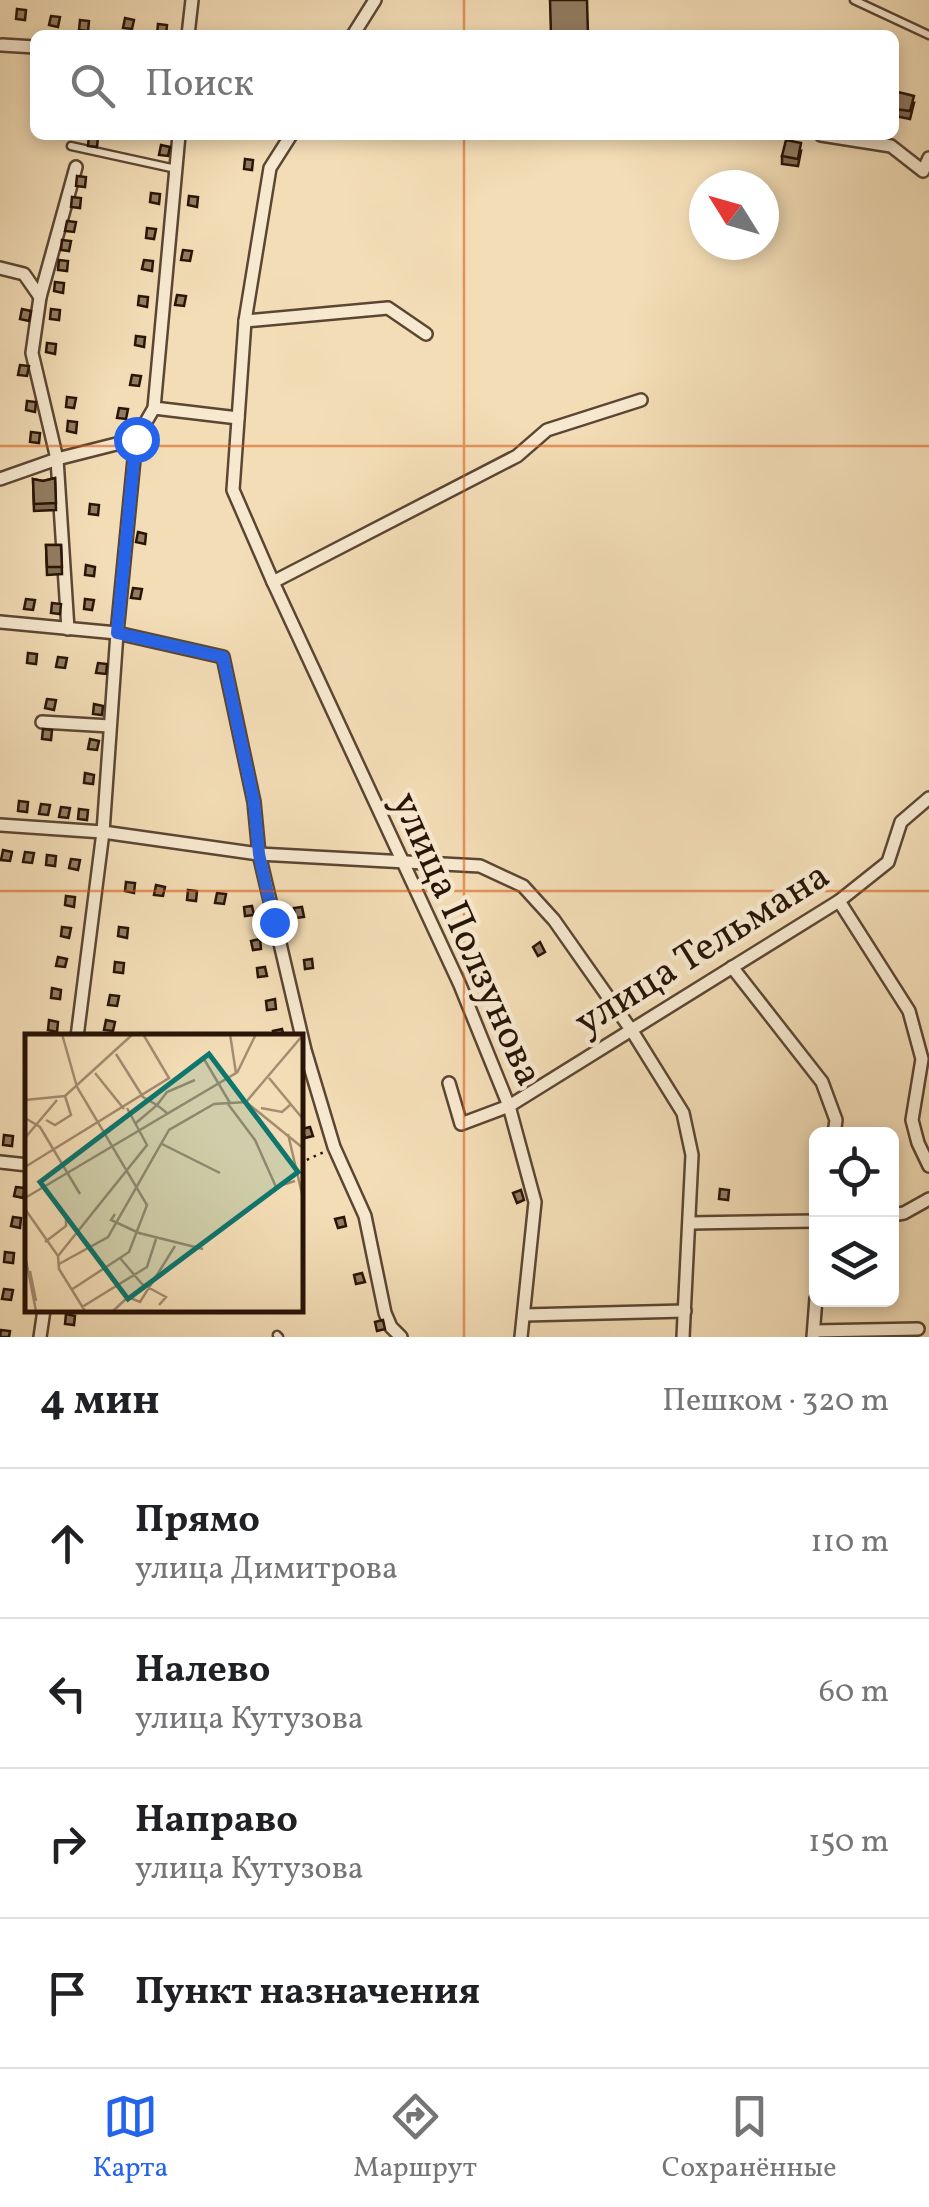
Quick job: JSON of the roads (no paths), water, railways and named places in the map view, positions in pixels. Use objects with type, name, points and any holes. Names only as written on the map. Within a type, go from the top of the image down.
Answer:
[{"type":"street","points":[[189,30],[192,0]]},
{"type":"street","points":[[356,30],[375,0]]},
{"type":"street","points":[[2,45],[30,47]]},
{"type":"street","points":[[77,1034],[102,832],[136,439],[154,408],[179,140]]},
{"type":"street","name":"улица Ползунова","points":[[288,140],[270,168],[245,322],[233,490],[460,986],[509,1106],[535,1202],[520,1337]]},
{"type":"street","points":[[853,140],[891,146],[922,171],[929,158]]},
{"type":"street","points":[[68,629],[58,459],[32,353],[40,297],[76,167]]},
{"type":"street","points":[[0,268],[24,274],[40,297]]},
{"type":"street","points":[[245,322],[388,308],[426,334]]},
{"type":"street","points":[[273,582],[517,456],[547,430],[641,400]]},
{"type":"street","points":[[154,408],[238,418]]},
{"type":"street","points":[[0,480],[58,459],[136,439]]},
{"type":"street","points":[[0,622],[117,633],[223,657],[254,802],[259,854],[301,1034]]},
{"type":"street","points":[[42,722],[110,726]]},
{"type":"street","name":"улица Тельмана","points":[[449,1083],[461,1124],[509,1106],[839,901],[888,862],[901,822],[929,798]]},
{"type":"street","points":[[0,825],[102,832],[259,854],[480,866],[523,886],[554,920],[632,1030],[682,1113],[692,1155],[683,1337]]},
{"type":"street","points":[[839,901],[909,1011],[922,1060],[912,1120],[929,1166]]},
{"type":"street","points":[[732,968],[822,1082],[835,1127]]},
{"type":"street","points":[[302,1037],[334,1147],[365,1216],[384,1312],[401,1337]]},
{"type":"street","points":[[0,1162],[25,1166]]},
{"type":"street","points":[[899,1214],[929,1199]]},
{"type":"street","points":[[690,1222],[809,1221]]},
{"type":"street","points":[[816,1307],[814,1334],[922,1332]]},
{"type":"street","points":[[524,1315],[686,1311]]},
{"type":"street","points":[[40,1337],[44,1312]]},
{"type":"lane","points":[[854,0],[929,36]]},
{"type":"lane","points":[[71,146],[176,169]]}]
